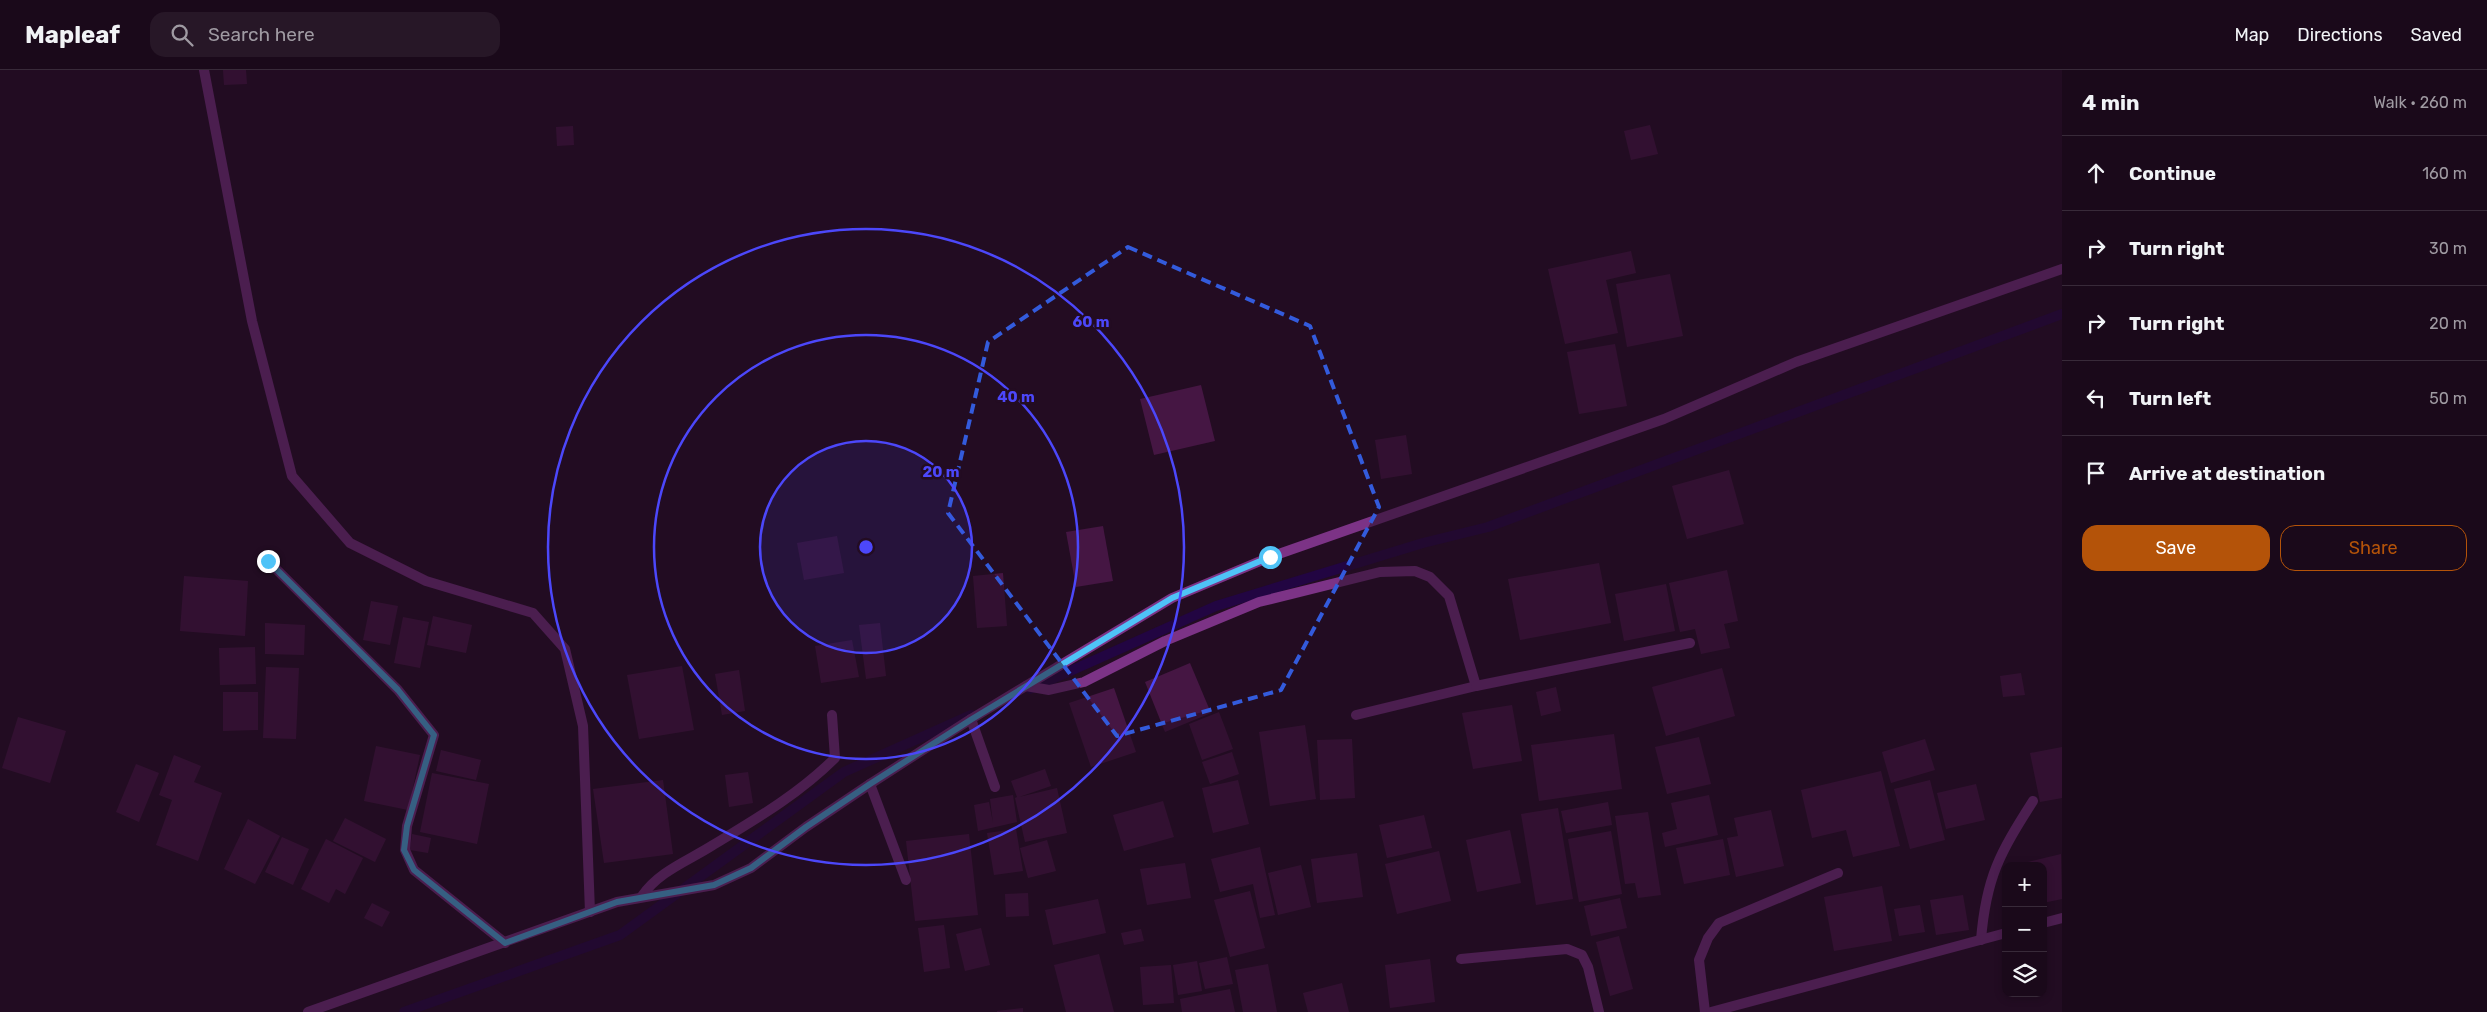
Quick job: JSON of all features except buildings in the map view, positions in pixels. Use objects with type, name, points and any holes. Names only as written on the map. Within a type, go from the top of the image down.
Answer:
[{"type":"street","points":[[204,70],[252,321],[292,476],[350,543],[426,581],[532,613],[565,650],[583,726],[590,912]]},
{"type":"street","points":[[308,1012],[617,902],[642,896],[714,885],[751,868],[806,827],[870,784],[972,719],[1172,598],[1270,557],[1664,419],[1796,362],[2062,268]]},
{"type":"street","points":[[268,561],[398,690],[434,735],[407,826],[404,850],[414,870],[505,943]]},
{"type":"street","points":[[1026,686],[1049,690],[1084,682],[1165,641],[1259,602],[1380,572],[1415,571],[1430,577],[1449,596],[1476,686]]},
{"type":"street","points":[[1356,715],[1476,686],[1690,643]]},
{"type":"street","points":[[642,896],[651,883],[775,807],[820,773],[835,758],[832,715]]},
{"type":"street","points":[[972,719],[995,787]]},
{"type":"street","points":[[870,784],[906,880]]},
{"type":"street","points":[[1981,940],[1983,906],[1992,874],[2005,845],[2033,801]]},
{"type":"street","points":[[1705,1012],[1699,960],[1708,938],[1719,923],[1838,873]]},
{"type":"street","points":[[2047,922],[2062,918]]},
{"type":"street","points":[[1711,1012],[2002,934]]},
{"type":"street","points":[[1461,959],[1567,949],[1582,955],[1588,967],[1599,1012]]},
{"type":"highlighted area","points":[[1128,247],[1310,326],[1379,507],[1281,690],[1117,736],[948,513],[988,342]]},
{"type":"waterway","points":[[1030,689],[1216,606],[1423,543],[1488,527],[2062,314]]},
{"type":"waterway","points":[[404,1012],[620,935],[844,772],[971,715]]},
{"type":"route","points":[[268,561],[398,690],[424,720],[434,735],[407,826],[404,850],[414,870],[505,943],[617,902],[642,896],[714,885],[751,868],[806,827],[870,784],[972,719],[1172,598],[1270,557]]}]
